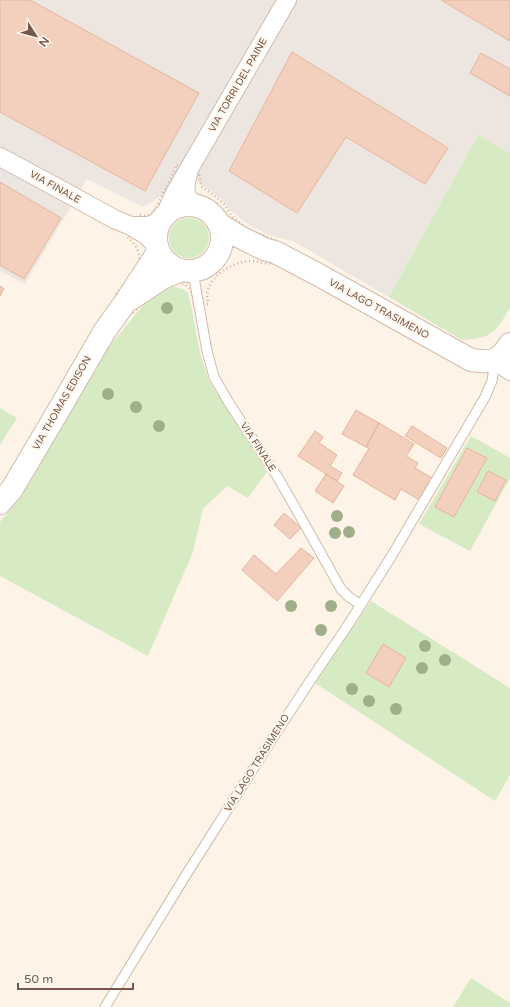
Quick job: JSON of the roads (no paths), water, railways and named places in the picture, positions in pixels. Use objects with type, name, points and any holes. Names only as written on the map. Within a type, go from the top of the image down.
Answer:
[{"type":"street","name":"VIA TORRI DEL PAINE","points":[[163,217],[188,170],[287,0]]},
{"type":"street","name":"VIA FINALE","points":[[0,157],[114,219],[131,226],[146,235],[157,249]]},
{"type":"street","name":"VIA TORRI DEL PAINE","points":[[188,170],[186,195],[190,202],[197,206]]},
{"type":"street","points":[[186,205],[197,206],[206,209],[214,216],[219,224],[222,233],[222,244],[219,253],[213,261],[204,268],[186,271],[171,267],[163,260],[157,249],[155,237],[156,228],[163,217],[176,207],[186,205]]},
{"type":"street","name":"VIA FINALE","points":[[131,226],[148,226],[163,217]]},
{"type":"street","name":"VIA LAGO TRASIMENO","points":[[219,224],[238,236],[357,296],[471,360],[503,366]]},
{"type":"street","name":"VIA THOMAS EDISON","points":[[0,503],[12,489],[104,332],[124,304],[157,249]]},
{"type":"street","points":[[213,261],[234,254],[270,251]]},
{"type":"street","name":"VIA THOMAS EDISON","points":[[124,304],[162,278],[186,271]]},
{"type":"street","points":[[503,366],[503,354],[510,344]]},
{"type":"lane","name":"VIA FINALE","points":[[186,271],[199,305],[207,351],[214,377],[229,403],[281,483],[341,589],[361,605]]},
{"type":"lane","name":"VIA LAGO TRASIMENO","points":[[105,1007],[186,875],[413,522],[466,431],[492,381],[503,366]]}]
